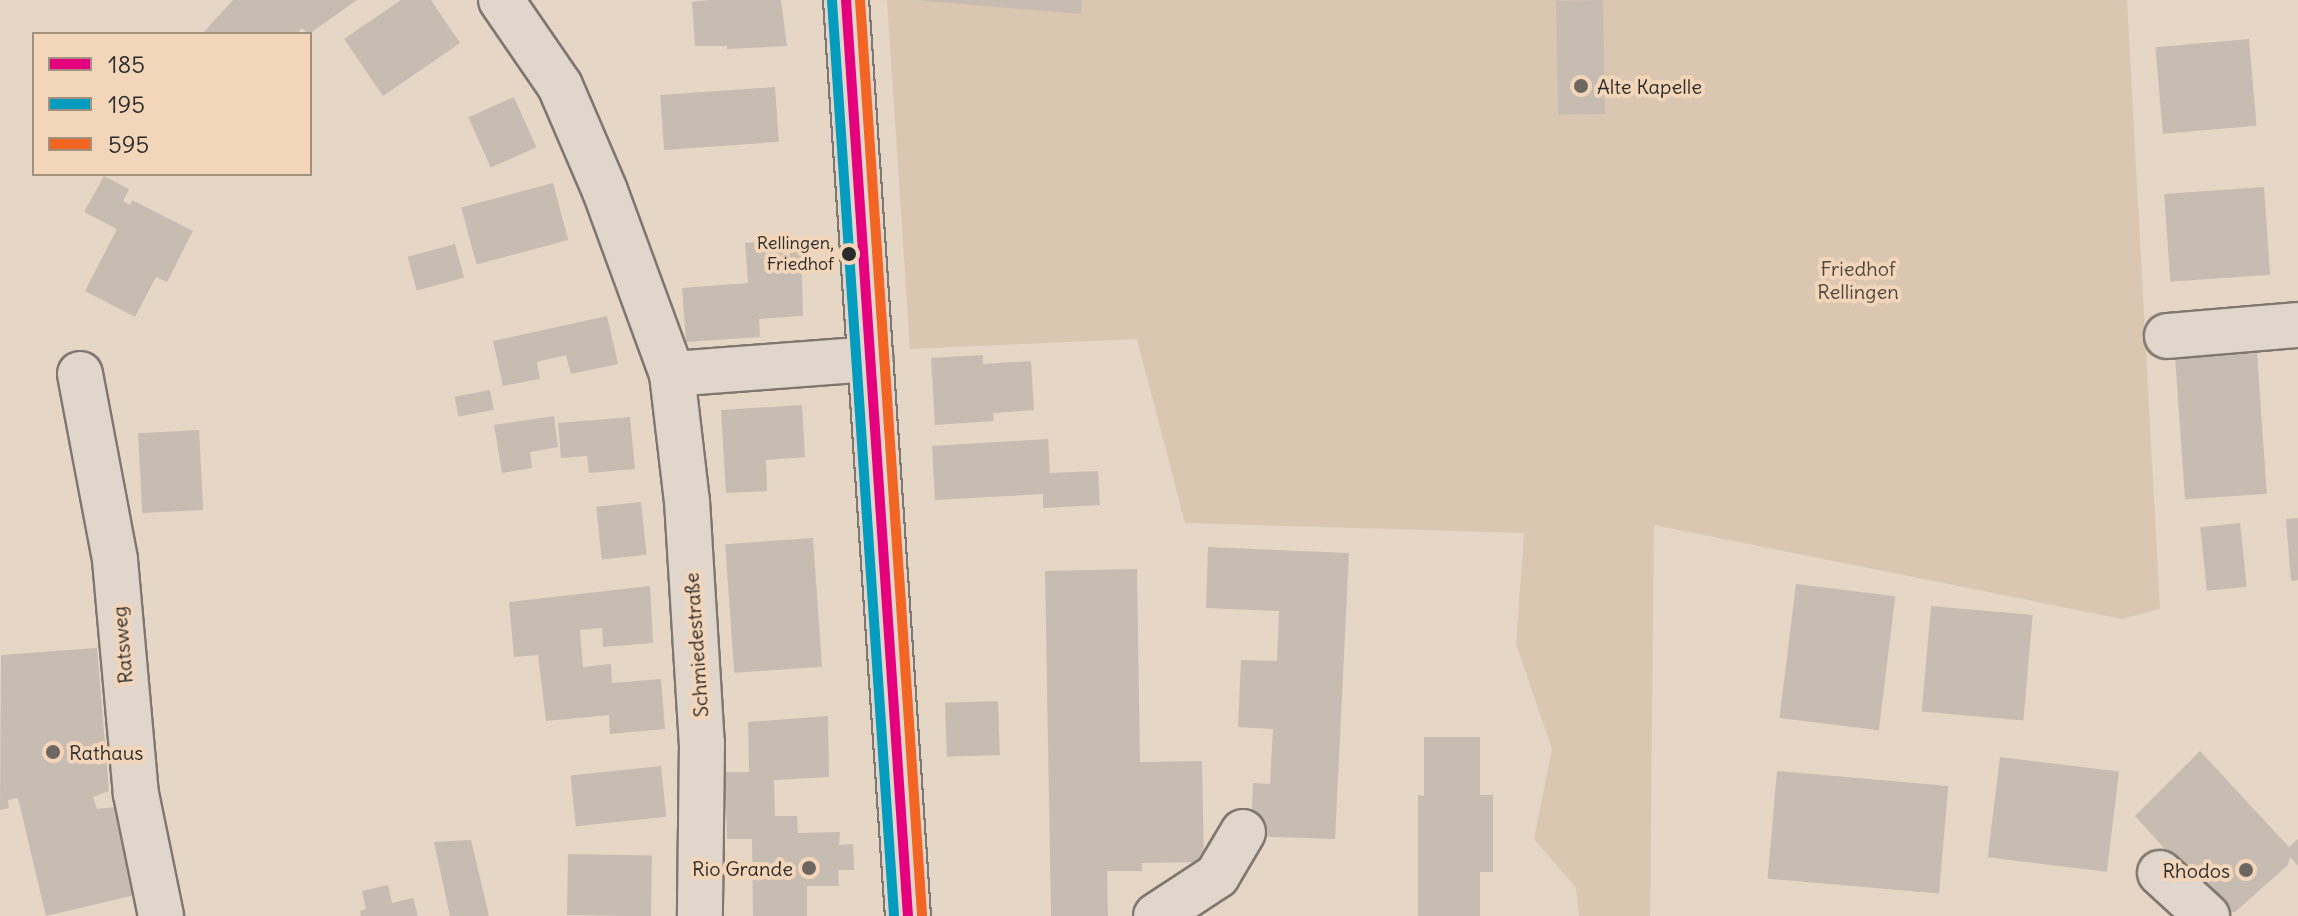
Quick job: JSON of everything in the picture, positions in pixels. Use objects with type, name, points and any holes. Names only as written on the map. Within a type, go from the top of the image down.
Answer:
[{"type":"street","name":"Schmiedestraße","points":[[501,0],[560,86],[605,191],[672,374],[687,501],[702,743],[700,916]]},
{"type":"street","points":[[846,0],[908,916]]},
{"type":"street","points":[[2167,336],[2298,325]]},
{"type":"street","points":[[672,374],[870,359]]},
{"type":"street","name":"Ratsweg","points":[[80,374],[115,560],[136,794],[161,916]]},
{"type":"street","points":[[1156,916],[1217,876],[1243,832]]},
{"type":"street","points":[[2160,873],[2207,916]]},
{"type":"green space","name":"Friedhof Rellingen","points":[[887,0],[2127,0],[2160,609],[2122,619],[1654,525],[1650,916],[1579,916],[1576,888],[1534,839],[1552,749],[1516,644],[1524,533],[1185,523],[1137,339],[910,349]]},
{"type":"building","points":[[233,0],[357,0],[312,32],[302,28],[298,32],[204,32]]},
{"type":"building","points":[[401,0],[431,0],[460,43],[383,96],[344,39]]},
{"type":"building","points":[[781,0],[787,46],[727,49],[727,46],[695,46],[692,2]]},
{"type":"building","points":[[916,0],[1082,0],[1081,14]]},
{"type":"building","points":[[1603,0],[1605,114],[1558,115],[1556,1]]},
{"type":"building","points":[[2249,39],[2257,126],[2163,134],[2155,47]]},
{"type":"building","points":[[775,87],[779,142],[664,150],[660,95]]},
{"type":"building","points":[[514,97],[536,147],[491,168],[468,117]]},
{"type":"building","points":[[104,176],[129,189],[123,201],[130,205],[132,200],[193,231],[167,282],[156,277],[135,317],[85,291],[117,229],[84,212]]},
{"type":"building","points":[[553,183],[568,240],[477,265],[461,208]]},
{"type":"building","points":[[2264,187],[2270,275],[2170,282],[2164,194]]},
{"type":"building","points":[[801,239],[803,316],[759,319],[760,337],[686,342],[682,288],[748,283],[745,243]]},
{"type":"building","points":[[455,244],[464,278],[417,290],[408,257]]},
{"type":"building","points":[[607,316],[618,364],[571,374],[566,355],[537,362],[540,379],[503,386],[493,341]]},
{"type":"building","points":[[2257,353],[2267,494],[2185,499],[2175,359]]},
{"type":"building","points":[[983,355],[983,364],[1031,361],[1034,410],[993,413],[994,421],[935,425],[931,358]]},
{"type":"building","points":[[490,390],[494,410],[458,417],[455,397]]},
{"type":"building","points":[[802,405],[805,457],[766,460],[767,491],[726,493],[721,410]]},
{"type":"building","points":[[554,416],[558,447],[530,452],[532,468],[502,473],[494,425]]},
{"type":"building","points":[[630,417],[635,469],[589,473],[587,456],[561,458],[558,423]]},
{"type":"building","points":[[199,430],[203,510],[142,513],[138,433]]},
{"type":"building","points":[[1048,439],[1050,473],[1098,471],[1100,505],[1043,508],[1043,494],[935,500],[932,446]]},
{"type":"building","points":[[641,502],[647,555],[602,559],[596,507]]},
{"type":"building","points":[[2298,518],[2298,580],[2291,581],[2286,519]]},
{"type":"building","points":[[2240,523],[2247,587],[2207,591],[2200,527]]},
{"type":"building","points":[[813,538],[822,667],[734,673],[725,544]]},
{"type":"building","points":[[1208,547],[1349,553],[1335,839],[1251,836],[1253,783],[1270,784],[1273,729],[1238,727],[1241,660],[1277,661],[1279,611],[1206,608]]},
{"type":"building","points":[[1137,569],[1140,762],[1202,761],[1204,862],[1142,863],[1142,871],[1107,871],[1108,916],[1051,916],[1045,571]]},
{"type":"building","points":[[1796,584],[1895,596],[1879,730],[1780,718]]},
{"type":"building","points":[[650,586],[653,643],[603,647],[602,628],[580,630],[583,667],[611,664],[612,683],[661,679],[665,729],[610,734],[609,715],[546,721],[538,655],[514,657],[509,602]]},
{"type":"building","points":[[1931,606],[2033,615],[2023,720],[1922,712]]},
{"type":"building","name":"Rathaus","points":[[97,648],[109,791],[93,797],[97,809],[115,807],[135,895],[46,916],[18,798],[8,800],[9,808],[0,810],[1,655]]},
{"type":"building","points":[[998,701],[1000,755],[947,757],[945,703]]},
{"type":"building","points":[[828,716],[829,777],[774,780],[775,816],[797,816],[798,833],[840,832],[839,845],[853,844],[854,870],[838,870],[839,886],[807,886],[807,916],[753,916],[752,839],[727,839],[725,772],[749,772],[748,722]]},
{"type":"building","points":[[1424,737],[1480,737],[1480,795],[1493,795],[1493,872],[1480,872],[1480,916],[1418,916],[1418,795],[1424,796]]},
{"type":"building","points":[[2200,751],[2289,847],[2298,839],[2298,866],[2290,857],[2288,865],[2235,912],[2221,911],[2135,816]]},
{"type":"building","points":[[2000,757],[2119,772],[2107,872],[1988,857]]},
{"type":"building","points":[[661,766],[666,817],[576,826],[570,776]]},
{"type":"building","points":[[1777,771],[1948,786],[1939,894],[1768,879]]},
{"type":"building","points":[[471,840],[489,916],[450,916],[434,842]]},
{"type":"building","points":[[568,854],[652,855],[651,916],[567,915]]},
{"type":"building","points":[[388,885],[392,903],[413,898],[418,916],[361,916],[360,911],[366,909],[362,891]]},
{"type":"transit line","name":"185","points":[[846,0],[908,916]]},
{"type":"transit line","name":"595","points":[[860,0],[922,915]]},
{"type":"transit line","name":"195","points":[[832,1],[894,916]]},
{"type":"place","name":"Alte Kapelle","points":[[1581,86]]},
{"type":"place","name":"Rellingen, Friedhof","points":[[849,254]]},
{"type":"place","name":"Rathaus","points":[[53,752]]},
{"type":"place","name":"Rio Grande","points":[[809,868]]},
{"type":"place","name":"Rhodos","points":[[2246,870]]}]
